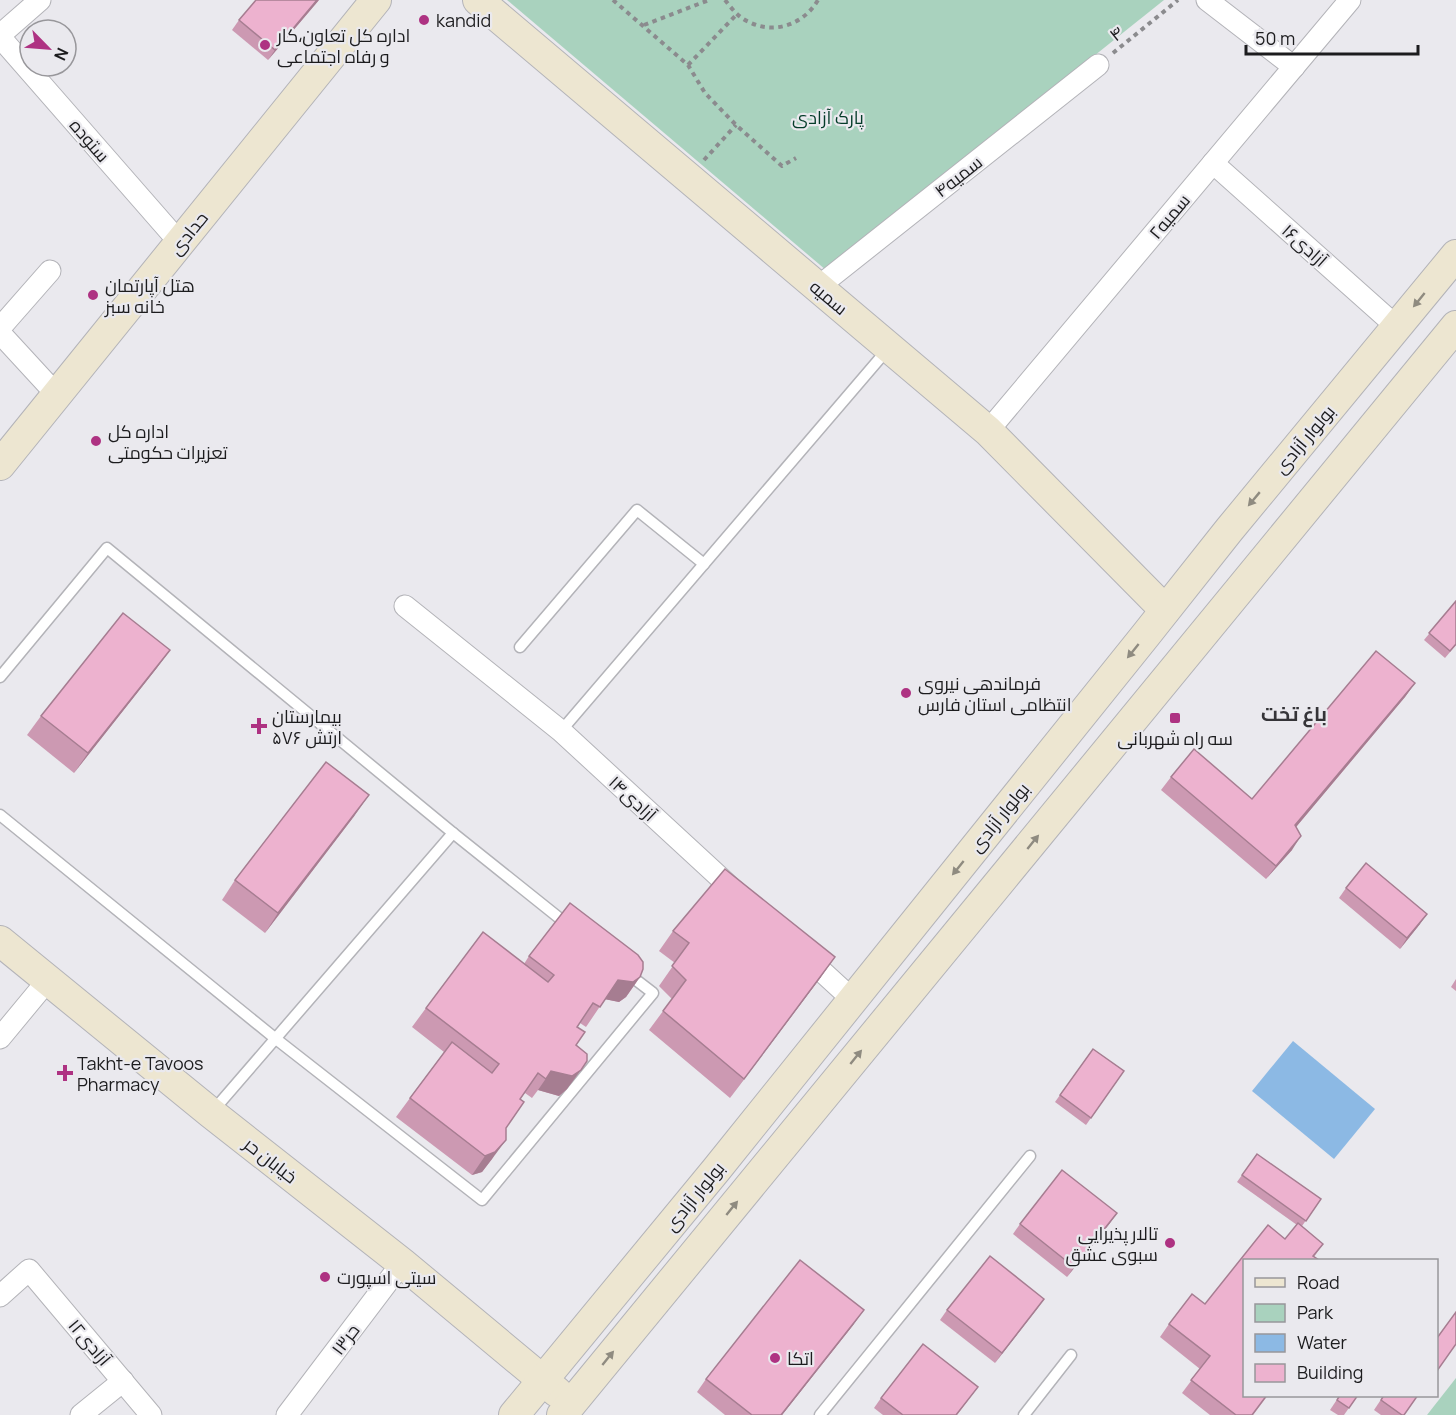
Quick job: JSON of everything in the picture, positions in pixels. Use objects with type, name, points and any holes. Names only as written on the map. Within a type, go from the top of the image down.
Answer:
[{"type":"main road","name":"حدادی","points":[[0,465],[376,0]]},
{"type":"main road","name":"سمیه","points":[[478,0],[988,431],[1165,610]]},
{"type":"main road","name":"بولوار آزادی","points":[[514,1415],[660,1239],[1229,530],[1456,255]]},
{"type":"main road","name":"بولوار آزادی","points":[[570,1409],[1456,326]]},
{"type":"main road","points":[[1368,361],[1403,392]]},
{"type":"main road","name":"خیابان حر","points":[[0,941],[211,1113],[402,1263],[542,1381],[570,1409]]},
{"type":"street","points":[[0,36],[40,0]]},
{"type":"street","points":[[1207,0],[1294,67]]},
{"type":"street","name":"۲سمیه","points":[[988,431],[1350,0]]},
{"type":"street","name":"ستوده","points":[[0,36],[180,243]]},
{"type":"street","name":"سمیه۴","points":[[818,287],[1098,65]]},
{"type":"street","name":"آزادی۱۶","points":[[1213,163],[1397,327]]},
{"type":"street","points":[[0,328],[50,270]]},
{"type":"street","points":[[0,333],[57,395]]},
{"type":"street","name":"آزادی۱۴","points":[[405,606],[561,731],[755,910]]},
{"type":"street","points":[[790,942],[852,999]]},
{"type":"street","points":[[0,1038],[48,980]]},
{"type":"street","name":"حر۱۳","points":[[287,1415],[402,1263]]},
{"type":"street","name":"آزادی۱۲","points":[[0,1296],[29,1270],[151,1415]]},
{"type":"street","points":[[81,1415],[123,1382]]},
{"type":"lane","points":[[561,731],[889,348]]},
{"type":"lane","points":[[520,647],[638,510],[704,564]]},
{"type":"lane","points":[[0,677],[107,548],[580,935]]},
{"type":"lane","points":[[0,815],[276,1039],[482,1200],[653,993],[617,964]]},
{"type":"lane","points":[[211,1113],[453,833]]},
{"type":"lane","points":[[820,1415],[1030,1156]]},
{"type":"lane","points":[[1024,1415],[1071,1355]]},
{"type":"path","points":[[613,0],[688,65],[705,93],[782,166],[796,158]]},
{"type":"path","points":[[643,26],[709,0]]},
{"type":"path","points":[[725,0],[737,14],[749,22],[765,27],[782,27],[799,21],[813,9],[818,0]]},
{"type":"path","name":"۴","points":[[1098,65],[1178,0]]},
{"type":"path","points":[[688,65],[737,14]]},
{"type":"path","points":[[688,178],[736,124]]},
{"type":"green space","name":"پارک آزادی","points":[[507,0],[1164,0],[826,270]]},
{"type":"green space","points":[[1456,1378],[1456,1415],[1427,1415]]},
{"type":"water","points":[[1293,1041],[1375,1109],[1334,1159],[1252,1091]]},
{"type":"building","name":"اداره کل تعاون،کار و رفاه اجتماعی","points":[[256,0],[317,0],[275,50],[239,20]]},
{"type":"building","points":[[1456,601],[1456,644],[1450,651],[1429,633]]},
{"type":"building","points":[[123,613],[170,650],[88,753],[41,716]]},
{"type":"building","points":[[1376,651],[1415,683],[1295,825],[1301,836],[1276,866],[1171,777],[1194,749],[1252,799]]},
{"type":"building","points":[[326,762],[369,795],[278,913],[235,880]]},
{"type":"building","points":[[1366,863],[1427,914],[1407,938],[1346,888]]},
{"type":"building","points":[[725,869],[835,957],[744,1079],[663,1011],[686,980],[672,966],[689,943],[673,931]]},
{"type":"building","points":[[570,903],[638,955],[643,962],[643,969],[640,977],[633,982],[618,980],[600,1007],[593,1003],[577,1027],[585,1032],[576,1045],[587,1054],[587,1061],[581,1070],[572,1076],[551,1071],[546,1079],[538,1073],[520,1099],[524,1102],[506,1128],[506,1140],[495,1152],[485,1156],[410,1098],[452,1042],[492,1073],[499,1064],[426,1008],[483,932],[548,982],[554,975],[529,956]]},
{"type":"building","points":[[1093,1049],[1124,1071],[1091,1118],[1060,1095]]},
{"type":"building","points":[[1257,1154],[1321,1199],[1306,1221],[1242,1175]]},
{"type":"building","points":[[1062,1170],[1117,1213],[1074,1267],[1020,1224]]},
{"type":"building","points":[[1298,1223],[1323,1244],[1313,1256],[1318,1259],[1243,1259],[1243,1397],[1266,1397],[1252,1415],[1236,1415],[1191,1380],[1210,1356],[1169,1324],[1192,1294],[1205,1304],[1268,1225],[1285,1239]]},
{"type":"building","points":[[990,1256],[1044,1299],[1002,1353],[947,1310]]},
{"type":"building","name":"اتکا","points":[[800,1260],[864,1310],[781,1415],[752,1415],[706,1379]]},
{"type":"building","points":[[1456,1312],[1456,1344],[1438,1370],[1438,1337]]},
{"type":"building","points":[[923,1344],[978,1387],[956,1415],[903,1415],[881,1398]]},
{"type":"building","points":[[1339,1397],[1357,1397],[1349,1408],[1337,1400]]},
{"type":"building","points":[[1383,1397],[1417,1397],[1404,1415],[1381,1400]]},
{"type":"place","name":"kandid","points":[[424,20]]},
{"type":"place","name":"اداره کل تعاون،کار و رفاه اجتماعی","points":[[265,45]]},
{"type":"place","name":"هتل آپارتمان خانه سبز","points":[[93,295]]},
{"type":"place","name":"اداره کل تعزیرات حکومتی","points":[[96,441]]},
{"type":"place","name":"فرماندهی نیروی انتظامی استان فارس","points":[[906,693]]},
{"type":"place","name":"سه راه شهربانی","points":[[1175,718]]},
{"type":"place","name":"بیمارستان ۵۷۶ ارتش","points":[[259,726]]},
{"type":"place","name":"Takht-e Tavoos Pharmacy","points":[[65,1073]]},
{"type":"place","name":"تالار پذیرایی سبوی عشق","points":[[1170,1243]]},
{"type":"place","name":"سیتی اسپورت","points":[[325,1277]]},
{"type":"place","name":"اتکا","points":[[775,1358]]},
{"type":"district","name":"باغ تخت","points":[[1294,713]]}]
